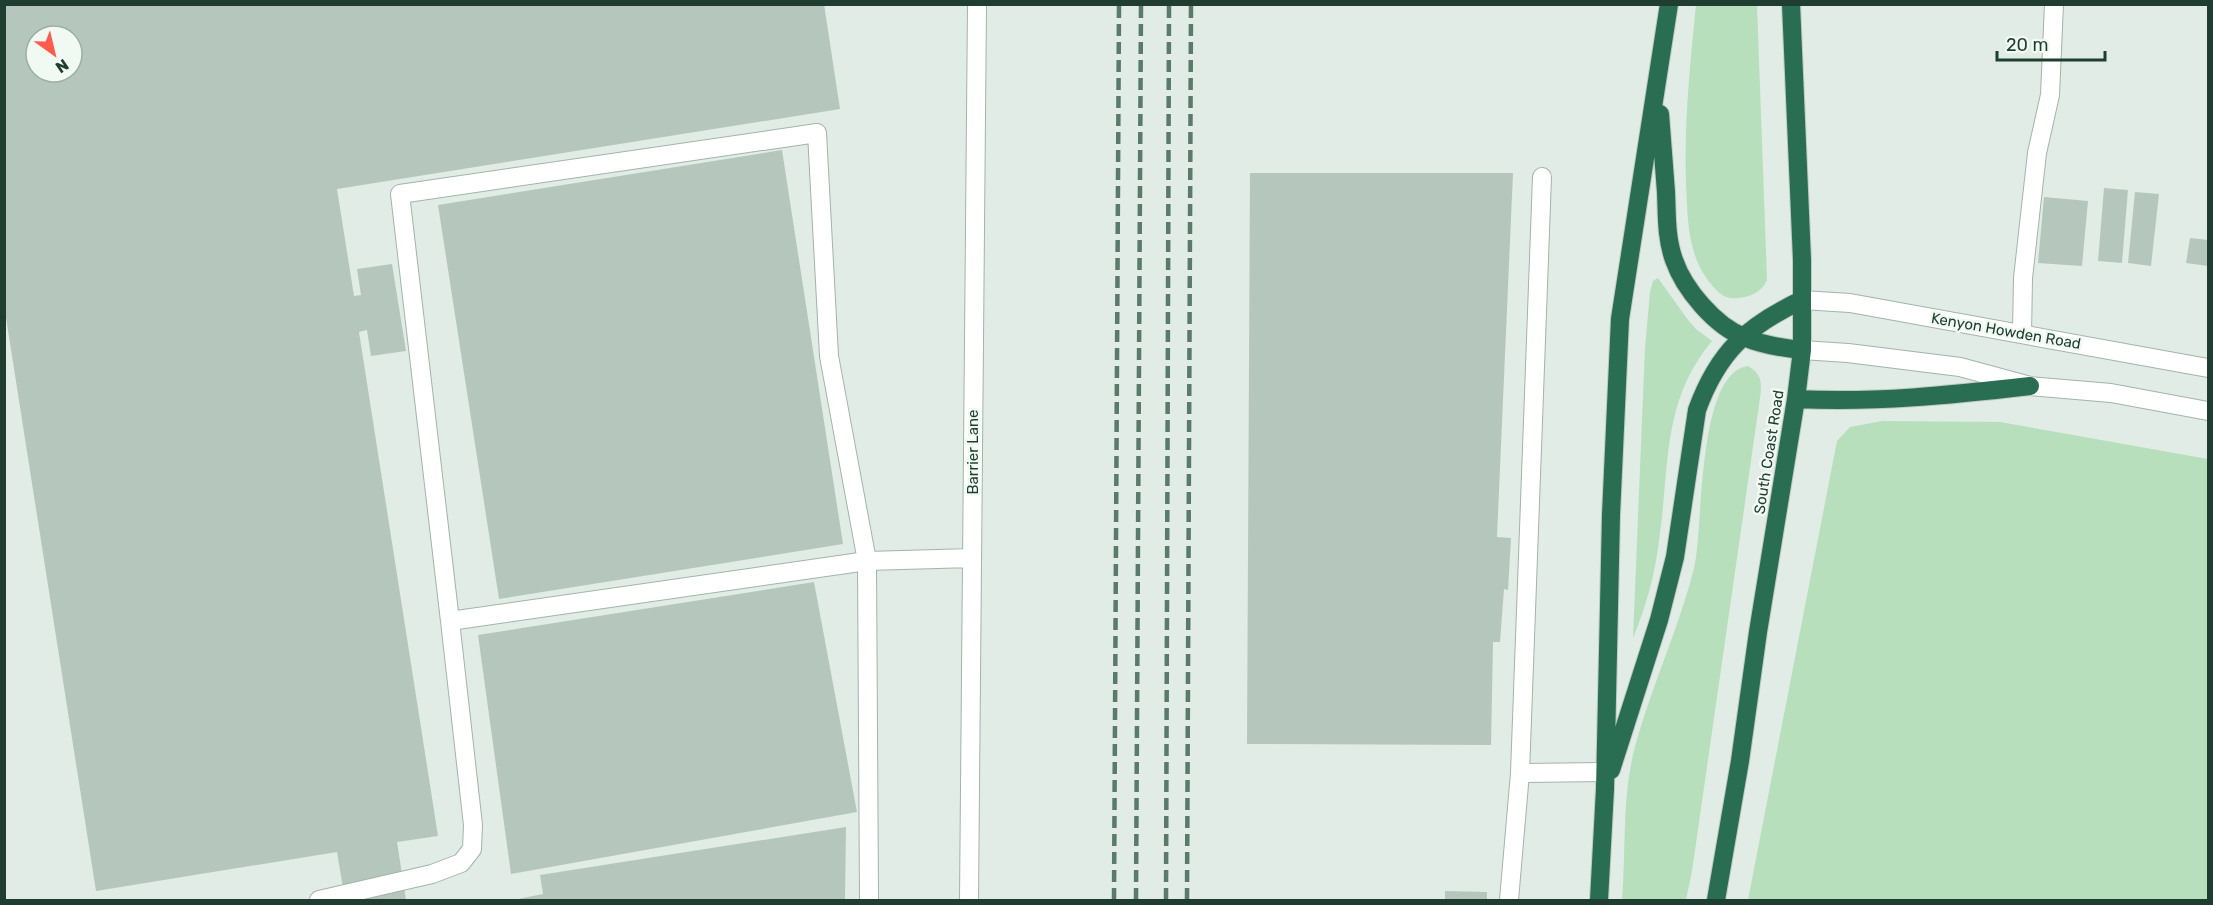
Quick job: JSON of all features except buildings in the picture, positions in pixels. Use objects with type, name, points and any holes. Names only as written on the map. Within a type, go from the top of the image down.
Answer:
[{"type":"highway","points":[[1599,900],[1605,780],[1611,515],[1620,319],[1669,4]]},
{"type":"highway","name":"South Coast Road","points":[[1716,900],[1740,761],[1802,350],[1791,4]]},
{"type":"highway","points":[[1657,84],[1667,227],[1673,259],[1684,282],[1704,307],[1725,326],[1742,337],[1773,347],[1802,350]]},
{"type":"highway","points":[[1605,780],[1659,620],[1675,557],[1697,410],[1714,372],[1727,352],[1772,314],[1802,300]]},
{"type":"highway","points":[[1796,399],[1843,401],[1938,396],[2030,386]]},
{"type":"street","name":"Barrier Lane","points":[[969,900],[977,4]]},
{"type":"street","points":[[2022,334],[2023,278],[2037,153],[2050,95],[2054,4]]},
{"type":"street","points":[[319,900],[432,874],[461,863],[472,849],[473,825],[400,194],[817,133],[829,356],[867,561],[870,900]]},
{"type":"street","points":[[1509,900],[1520,773],[1542,177]]},
{"type":"street","name":"Kenyon Howden Road","points":[[1802,300],[1850,303],[2208,368]]},
{"type":"street","points":[[1802,350],[1848,353],[1960,367],[2030,386],[2111,393],[2208,411]]},
{"type":"street","points":[[450,621],[867,561],[972,558]]},
{"type":"street","points":[[1520,773],[1605,780]]},
{"type":"green space","points":[[1696,5],[1757,5],[1767,280],[1759,291],[1742,297],[1726,297],[1719,293],[1703,273],[1690,237],[1687,211],[1686,139]]},
{"type":"green space","points":[[1658,278],[1688,320],[1712,341],[1696,364],[1684,388],[1676,412],[1670,436],[1655,566],[1646,602],[1633,638],[1645,348],[1650,292],[1653,281]]},
{"type":"green space","points":[[1748,366],[1758,376],[1761,393],[1686,900],[1622,900],[1626,809],[1633,755],[1694,568],[1705,455],[1711,423],[1719,395],[1731,375]]},
{"type":"green space","points":[[1882,421],[2000,422],[2208,459],[2208,900],[1748,900],[1837,441],[1850,427]]},
{"type":"railway","points":[[1114,900],[1119,4]]},
{"type":"railway","points":[[1136,900],[1141,4]]},
{"type":"railway","points":[[1166,900],[1169,4]]},
{"type":"railway","points":[[1187,900],[1191,4]]}]
